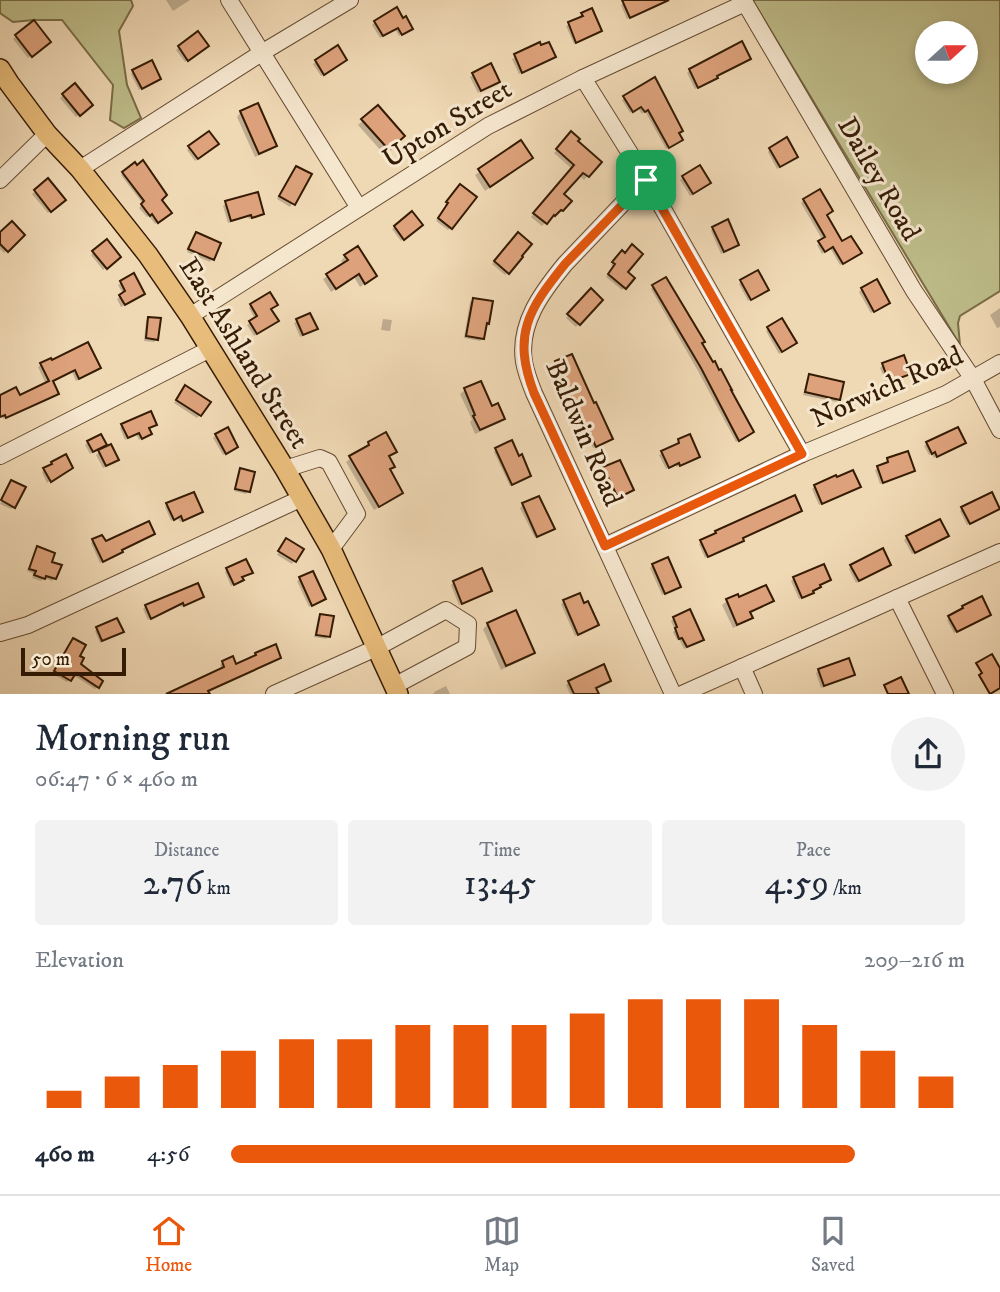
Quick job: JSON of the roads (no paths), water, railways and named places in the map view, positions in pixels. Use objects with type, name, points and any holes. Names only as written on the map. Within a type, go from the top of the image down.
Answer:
[{"type":"main road","name":"East Ashland Street","points":[[0,69],[47,134],[80,169],[148,255],[190,316],[331,549],[396,690]]},
{"type":"street","points":[[229,0],[359,208]]},
{"type":"street","points":[[80,169],[262,52],[350,0]]},
{"type":"street","name":"Upton Street","points":[[190,316],[488,126],[583,78],[745,3]]},
{"type":"street","name":"Dailey Road","points":[[745,3],[914,291],[973,379],[1000,430]]},
{"type":"street","points":[[583,78],[646,180],[802,454]]},
{"type":"street","points":[[0,180],[47,134]]},
{"type":"street","name":"Baldwin Road","points":[[646,180],[553,278],[530,315],[523,348],[534,393],[673,694]]},
{"type":"street","points":[[0,456],[210,349]]},
{"type":"street","name":"Norwich Road","points":[[605,546],[802,454],[946,394],[1000,363]]},
{"type":"street","points":[[285,469],[320,457],[329,463],[357,514],[331,549]]},
{"type":"street","points":[[0,633],[28,625],[302,498]]},
{"type":"street","points":[[682,694],[1000,552]]},
{"type":"street","points":[[897,598],[945,694]]},
{"type":"street","points":[[274,694],[376,648],[446,610],[468,624],[467,647],[396,690]]},
{"type":"street","points":[[742,667],[754,694]]}]
